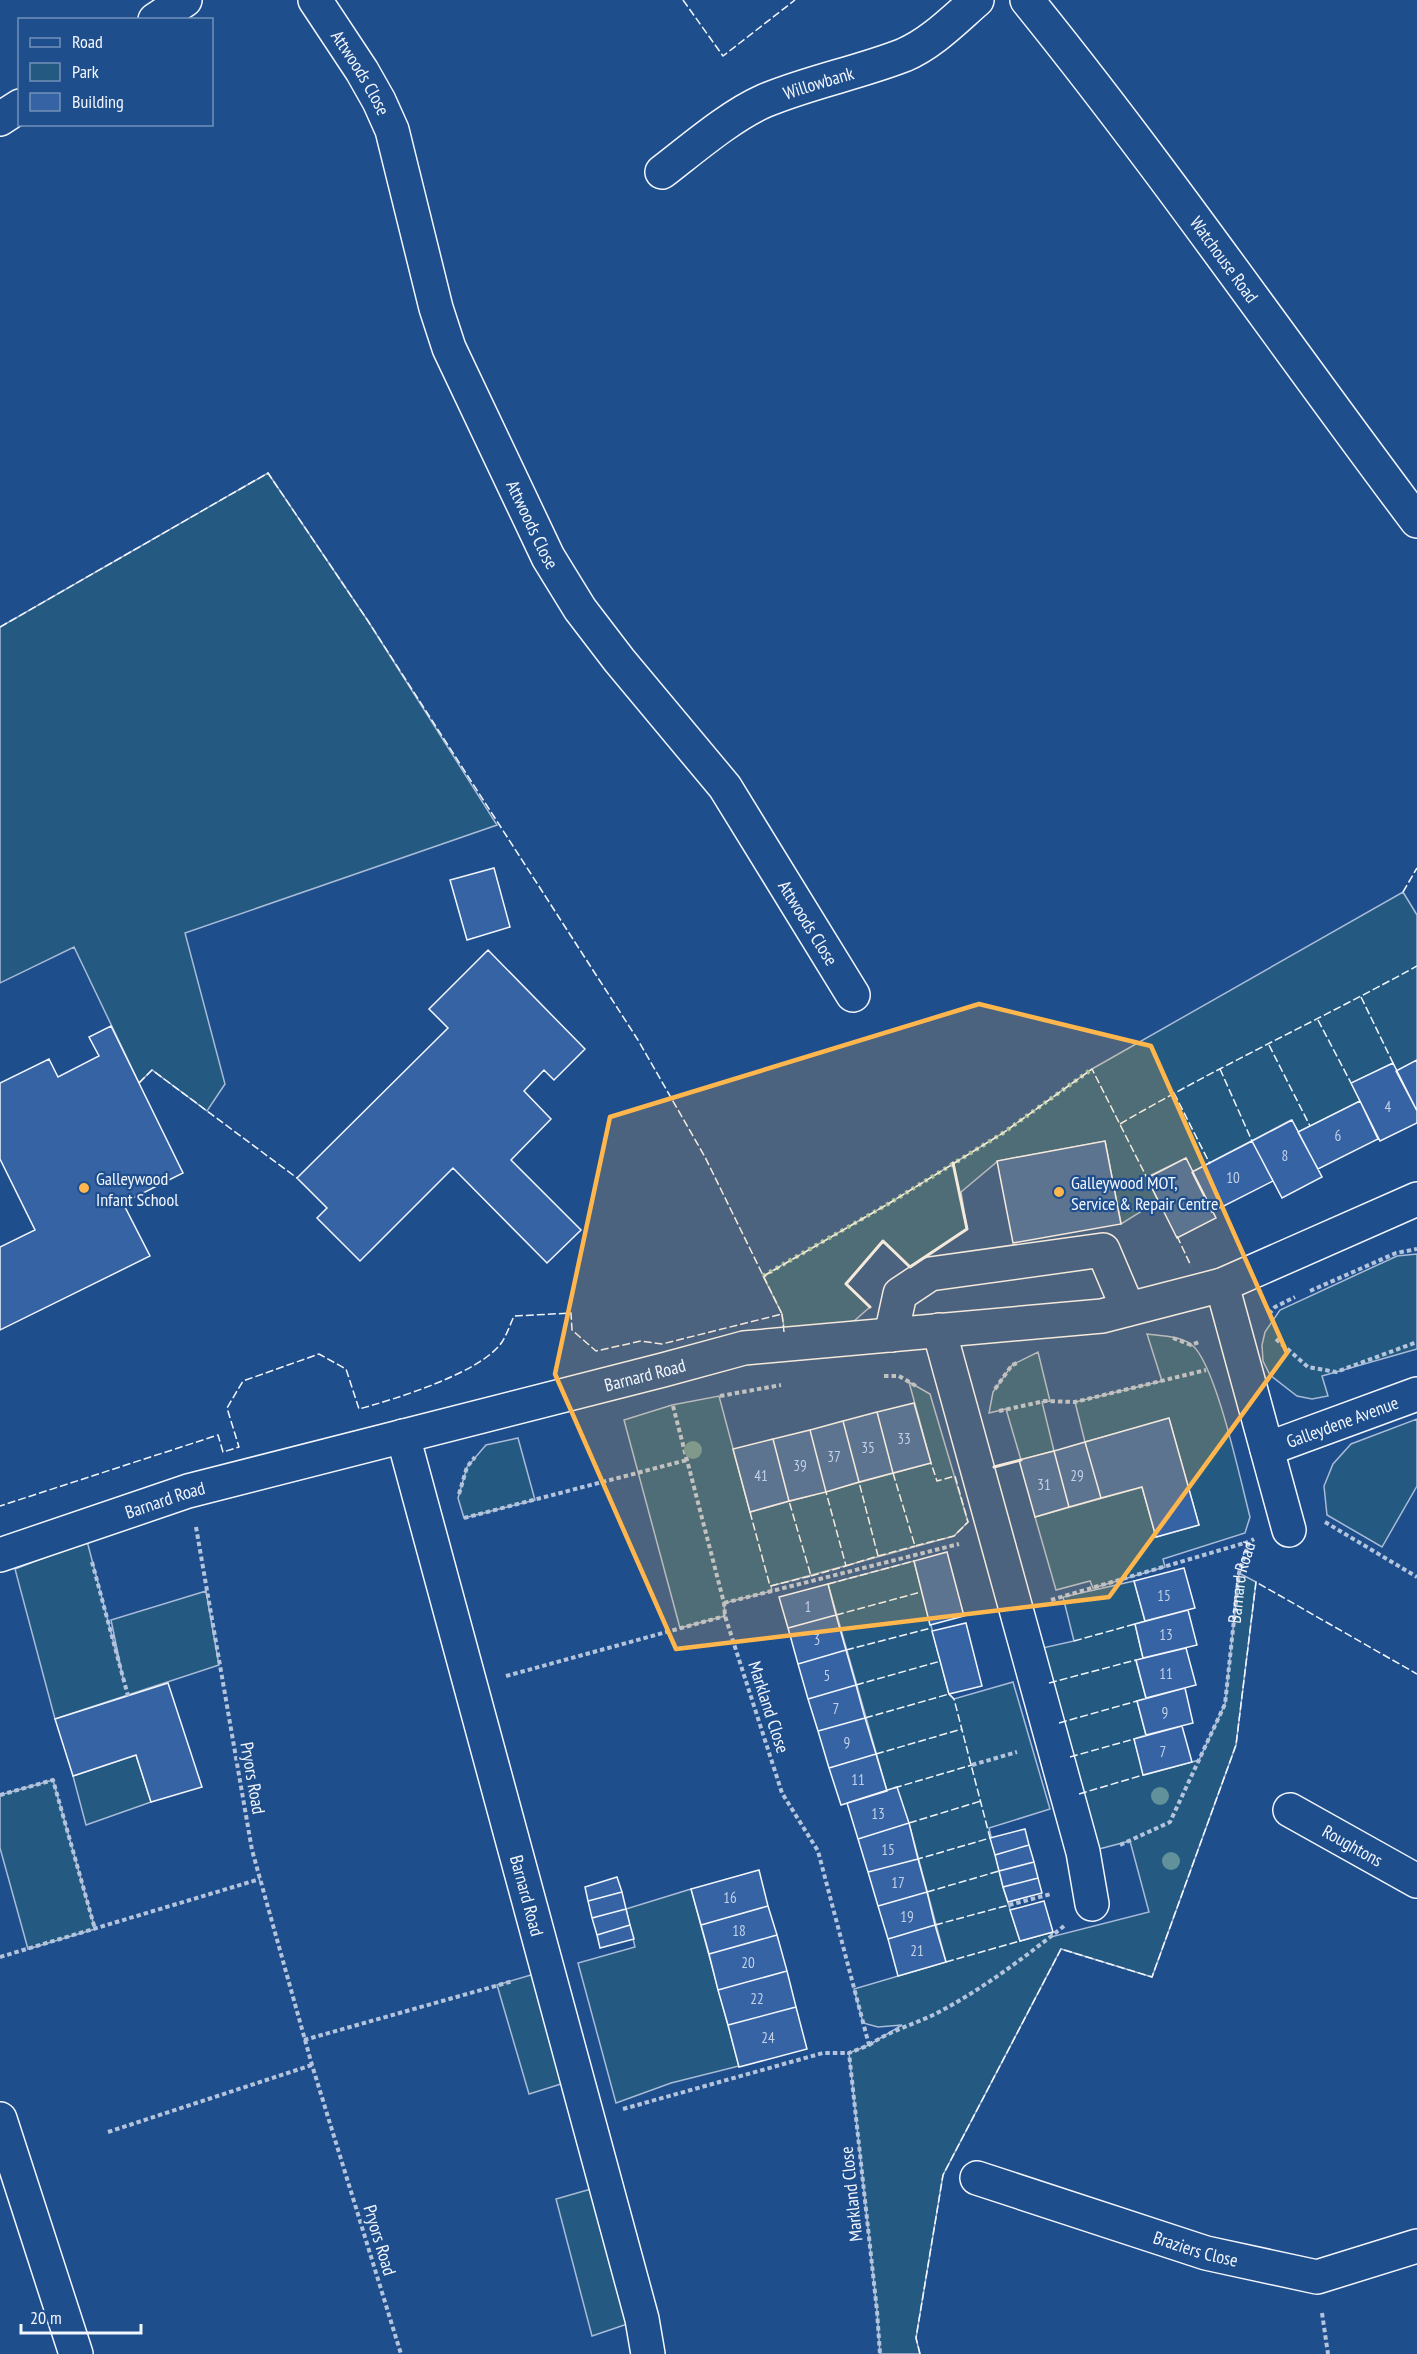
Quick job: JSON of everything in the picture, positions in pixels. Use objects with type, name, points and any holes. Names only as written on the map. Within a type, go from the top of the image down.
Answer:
[{"type":"street","points":[[157,18],[185,0]]},
{"type":"street","name":"Attwoods Close","points":[[315,0],[362,70],[392,130],[436,308],[449,348],[548,557],[580,609],[619,660],[740,808],[853,995]]},
{"type":"street","name":"Willowbank","points":[[662,172],[741,114],[762,102],[818,81],[905,54],[930,40],[978,0]]},
{"type":"street","name":"Watchouse Road","points":[[1026,0],[1076,61],[1170,185],[1417,521]]},
{"type":"street","points":[[0,119],[18,107]]},
{"type":"street","name":"Barnard Road","points":[[0,1555],[188,1491],[744,1348],[1102,1316],[1222,1285],[1417,1199]]},
{"type":"street","points":[[891,1335],[900,1294],[930,1274],[1104,1250],[1128,1309]]},
{"type":"street","points":[[1222,1285],[1247,1328],[1267,1449],[1289,1530]]},
{"type":"street","points":[[939,1330],[1017,1610],[1088,1880]]},
{"type":"street","name":"Galleydene Avenue","points":[[1267,1449],[1417,1394]]},
{"type":"street","name":"Barnard Road","points":[[403,1436],[642,2319],[648,2354]]},
{"type":"street","name":"Roughtons","points":[[1290,1810],[1417,1881]]},
{"type":"street","points":[[0,2119],[76,2354]]},
{"type":"street","name":"Braziers Close","points":[[977,2178],[1206,2253],[1317,2277],[1417,2246]]},
{"type":"path","points":[[1417,1250],[1396,1252],[1295,1297],[1275,1307],[1247,1328],[1308,1367],[1335,1372],[1417,1342]]},
{"type":"path","points":[[964,1420],[1033,1402],[1076,1402],[1207,1369]]},
{"type":"path","name":"Markland Close","points":[[663,1370],[724,1603],[725,1616],[782,1793],[818,1851],[869,2045]]},
{"type":"path","points":[[880,1376],[899,1376],[923,1390]]},
{"type":"path","points":[[719,1396],[792,1383]]},
{"type":"path","points":[[672,1405],[684,1402]]},
{"type":"path","points":[[458,1498],[467,1467],[480,1452]]},
{"type":"path","points":[[461,1508],[464,1518],[687,1460]]},
{"type":"path","name":"Pryors Road","points":[[188,1491],[252,1850],[304,2040],[401,2354]]},
{"type":"path","points":[[1289,1530],[1323,1520],[1417,1577]]},
{"type":"path","name":"Barnard Road","points":[[1009,1905],[1088,1880],[1121,1845],[1170,1822],[1225,1704],[1239,1573],[1249,1542],[1260,1532],[1264,1536],[1289,1530]]},
{"type":"path","points":[[724,1603],[995,1534]]},
{"type":"path","points":[[1017,1610],[1249,1542]]},
{"type":"path","points":[[90,1552],[128,1696]]},
{"type":"path","points":[[471,1686],[725,1616]]},
{"type":"path","points":[[972,1765],[1052,1742]]},
{"type":"path","points":[[0,1795],[53,1780],[95,1929]]},
{"type":"path","points":[[0,1958],[260,1879]]},
{"type":"path","points":[[588,2119],[823,2054],[849,2054],[869,2045],[883,2035],[939,2012],[1016,1963],[1088,1880]]},
{"type":"path","points":[[304,2040],[548,1970]]},
{"type":"path","name":"Markland Close","points":[[849,2054],[878,2311],[880,2354]]},
{"type":"path","points":[[108,2132],[312,2065]]},
{"type":"highlighted area","points":[[979,1004],[1151,1046],[1287,1353],[1109,1597],[676,1649],[555,1374],[610,1117]]},
{"type":"green space","points":[[268,473],[368,621],[497,825],[185,933],[225,1084],[207,1111],[152,1070],[139,1083],[74,947],[0,983],[0,627]]},
{"type":"green space","points":[[1403,892],[1417,915],[1417,1060],[1396,1071],[1393,1063],[1352,1083],[1360,1101],[1298,1132],[1291,1120],[1192,1172],[1186,1158],[1147,1177],[1158,1201],[1121,1224],[1105,1141],[998,1161],[961,1192],[967,1229],[910,1267],[883,1242],[846,1283],[870,1307],[854,1321],[785,1334],[782,1314],[763,1276],[888,1204],[1003,1133],[1092,1069]]},
{"type":"green space","points":[[1417,1254],[1417,1349],[1322,1376],[1328,1396],[1312,1399],[1297,1396],[1270,1375],[1263,1361],[1262,1345],[1265,1332],[1280,1310],[1397,1256]]},
{"type":"green space","points":[[1147,1334],[1182,1340],[1192,1345],[1201,1356],[1219,1399],[1241,1478],[1250,1517],[1245,1533],[1163,1559],[1165,1567],[1093,1588],[1090,1581],[1056,1590],[1035,1517],[1142,1487],[1156,1537],[1199,1525],[1169,1419],[1085,1442],[1075,1402],[1162,1381]]},
{"type":"green space","points":[[1038,1352],[1050,1401],[1042,1402],[1054,1451],[1021,1460],[1006,1409],[989,1413],[993,1392],[1012,1365]]},
{"type":"green space","points":[[909,1382],[930,1394],[968,1522],[954,1536],[771,1586],[772,1591],[724,1603],[725,1616],[680,1628],[624,1420],[672,1405],[719,1396],[750,1512],[931,1463]]},
{"type":"green space","points":[[1417,1419],[1417,1486],[1382,1547],[1327,1515],[1324,1486],[1333,1464],[1351,1444]]},
{"type":"green space","points":[[518,1438],[535,1500],[464,1518],[458,1498],[467,1467],[486,1445]]},
{"type":"green space","points":[[87,1541],[123,1678],[111,1620],[206,1591],[219,1665],[55,1719],[15,1569]]},
{"type":"green space","points":[[914,1561],[949,1694],[954,1699],[1013,1682],[1050,1809],[989,1828],[1003,1887],[1020,1941],[1053,1932],[1051,1937],[1149,1912],[1130,1841],[1095,1850],[1038,1649],[1074,1641],[1063,1597],[1134,1581],[1145,1621],[1135,1624],[1143,1658],[1136,1661],[1146,1698],[1137,1701],[1146,1735],[1134,1739],[1144,1775],[1199,1760],[1225,1704],[1239,1573],[1256,1582],[1236,1745],[1152,1977],[1061,1949],[943,2175],[916,2338],[920,2354],[880,2354],[849,2053],[869,2045],[902,2025],[878,2027],[863,2023],[854,1989],[946,1962],[909,1823],[887,1791],[828,1584]]},
{"type":"green space","points":[[136,1755],[151,1802],[86,1825],[73,1776]]},
{"type":"green space","points":[[53,1780],[95,1929],[28,1949],[0,1848],[0,1795]]},
{"type":"green space","points":[[691,1889],[739,2066],[671,2083],[616,2103],[578,1963],[635,1947],[626,1909]]},
{"type":"green space","points":[[548,1970],[577,2079],[529,2094],[497,1985]]},
{"type":"green space","points":[[605,2185],[642,2319],[592,2336],[556,2199]]},
{"type":"building","points":[[494,868],[510,927],[467,940],[450,880]]},
{"type":"building","points":[[488,950],[585,1049],[554,1080],[544,1070],[524,1091],[551,1119],[511,1160],[581,1230],[547,1263],[453,1168],[360,1261],[317,1218],[327,1208],[297,1178],[448,1028],[429,1009]]},
{"type":"building","name":"Galleywood Infant School","points":[[111,1026],[183,1173],[123,1203],[150,1256],[0,1330],[0,1247],[35,1230],[0,1159],[0,1083],[49,1059],[58,1077],[99,1056],[89,1037]]},
{"type":"building","points":[[1417,1060],[1417,1111],[1396,1071]]},
{"type":"building","points":[[1393,1063],[1417,1111],[1417,1123],[1380,1141],[1351,1083]]},
{"type":"building","points":[[1360,1101],[1378,1139],[1318,1169],[1298,1132]]},
{"type":"building","points":[[1292,1120],[1322,1177],[1282,1198],[1252,1141]]},
{"type":"building","name":"Galleywood MOT, Service & Repair Centre","points":[[1105,1141],[1121,1224],[1013,1243],[997,1161]]},
{"type":"building","points":[[1252,1141],[1273,1181],[1212,1212],[1192,1172]]},
{"type":"building","points":[[1186,1158],[1216,1218],[1177,1238],[1147,1178]]},
{"type":"building","points":[[914,1403],[931,1463],[893,1473],[877,1412]]},
{"type":"building","points":[[877,1412],[893,1473],[859,1482],[843,1421]]},
{"type":"building","points":[[1169,1418],[1199,1525],[1156,1537],[1142,1487],[1101,1498],[1085,1442]]},
{"type":"building","points":[[843,1421],[859,1482],[826,1492],[810,1430]]},
{"type":"building","points":[[810,1430],[826,1492],[789,1501],[773,1439]]},
{"type":"building","points":[[773,1439],[789,1501],[750,1512],[733,1449]]},
{"type":"building","points":[[1085,1442],[1101,1498],[1069,1507],[1054,1451]]},
{"type":"building","points":[[1054,1451],[1069,1507],[1035,1517],[1019,1460]]},
{"type":"building","points":[[947,1552],[964,1616],[930,1625],[914,1561]]},
{"type":"building","points":[[1184,1568],[1195,1608],[1145,1621],[1134,1581]]},
{"type":"building","points":[[828,1584],[836,1615],[788,1628],[779,1597]]},
{"type":"building","points":[[1188,1610],[1197,1645],[1143,1658],[1135,1624]]},
{"type":"building","points":[[836,1615],[846,1650],[798,1664],[788,1628]]},
{"type":"building","points":[[966,1623],[982,1686],[949,1694],[932,1631]]},
{"type":"building","points":[[1186,1648],[1196,1685],[1146,1698],[1136,1660]]},
{"type":"building","points":[[846,1650],[856,1685],[808,1699],[798,1664]]},
{"type":"building","points":[[168,1683],[202,1787],[151,1802],[136,1755],[73,1776],[55,1719]]},
{"type":"building","points":[[856,1685],[865,1718],[818,1731],[808,1699]]},
{"type":"building","points":[[1185,1688],[1193,1723],[1146,1735],[1137,1701]]},
{"type":"building","points":[[865,1718],[876,1754],[829,1768],[818,1731]]},
{"type":"building","points":[[1182,1726],[1192,1762],[1143,1775],[1134,1739]]},
{"type":"building","points":[[876,1754],[887,1791],[841,1805],[829,1768]]},
{"type":"building","points":[[897,1787],[909,1823],[858,1839],[847,1803]]},
{"type":"building","points":[[909,1823],[918,1859],[868,1872],[858,1839]]},
{"type":"building","points":[[1025,1829],[1029,1845],[995,1855],[990,1838]]},
{"type":"building","points":[[1029,1845],[1034,1862],[999,1871],[995,1855]]},
{"type":"building","points":[[918,1859],[927,1892],[878,1906],[868,1872]]},
{"type":"building","points":[[1034,1862],[1038,1878],[1003,1887],[999,1871]]},
{"type":"building","points":[[759,1870],[768,1906],[701,1925],[691,1889]]},
{"type":"building","points":[[617,1877],[622,1892],[588,1901],[585,1887]]},
{"type":"building","points":[[1038,1878],[1042,1893],[1008,1902],[1003,1887]]},
{"type":"building","points":[[622,1892],[626,1909],[592,1918],[588,1901]]},
{"type":"building","points":[[927,1892],[935,1925],[888,1939],[878,1906]]},
{"type":"building","points":[[1044,1901],[1053,1932],[1020,1941],[1010,1910]]},
{"type":"building","points":[[768,1906],[777,1935],[709,1954],[701,1925]]},
{"type":"building","points":[[626,1909],[630,1925],[597,1935],[592,1918]]},
{"type":"building","points":[[630,1925],[634,1939],[600,1948],[597,1935]]},
{"type":"building","points":[[935,1925],[946,1962],[898,1976],[888,1939]]},
{"type":"building","points":[[777,1935],[787,1971],[718,1990],[709,1954]]},
{"type":"building","points":[[787,1971],[796,2007],[728,2025],[718,1990]]},
{"type":"building","points":[[796,2007],[807,2049],[739,2067],[728,2025]]},
{"type":"hedge","points":[[763,1276],[888,1204],[1003,1133],[1092,1069]]},
{"type":"fence","points":[[683,0],[723,56],[795,0]]},
{"type":"fence","points":[[0,627],[268,473],[368,621],[638,1040],[705,1157],[782,1314],[662,1344],[641,1341],[596,1351],[572,1330],[571,1313],[514,1316],[502,1342],[476,1364],[436,1383],[359,1409],[346,1369],[319,1354],[243,1381],[227,1408],[239,1447],[223,1452],[218,1435],[0,1506]]},
{"type":"fence","points":[[1403,892],[1417,868]]},
{"type":"fence","points":[[1120,1124],[1417,966]]},
{"type":"fence","points":[[1361,997],[1393,1063]]},
{"type":"fence","points":[[1318,1020],[1351,1083]]},
{"type":"fence","points":[[1269,1045],[1310,1126]]},
{"type":"fence","points":[[764,1276],[888,1204],[1003,1133],[1092,1069],[1148,1180]]},
{"type":"fence","points":[[1220,1069],[1252,1141]]},
{"type":"fence","points":[[139,1083],[152,1070],[297,1178]]},
{"type":"fence","points":[[1174,1093],[1210,1164]]},
{"type":"fence","points":[[1177,1236],[1191,1266]]},
{"type":"fence","points":[[782,1314],[784,1332]]},
{"type":"fence","points":[[893,1473],[915,1546],[954,1536],[968,1522],[955,1476],[937,1481],[931,1463]]},
{"type":"fence","points":[[846,1566],[878,1556],[859,1482]]},
{"type":"fence","points":[[811,1576],[846,1566],[826,1492]]},
{"type":"fence","points":[[750,1512],[770,1586],[811,1576],[789,1501]]},
{"type":"fence","points":[[878,1556],[915,1546]]},
{"type":"fence","points":[[828,1584],[914,1561]]},
{"type":"fence","points":[[920,2354],[916,2338],[943,2175],[1061,1949],[1152,1977],[1236,1745],[1256,1582],[1417,1674]]},
{"type":"fence","points":[[836,1615],[921,1592]]},
{"type":"fence","points":[[1074,1641],[1135,1624]]},
{"type":"fence","points":[[846,1650],[931,1628]]},
{"type":"fence","points":[[1049,1683],[1136,1660]]},
{"type":"fence","points":[[856,1685],[941,1661]]},
{"type":"fence","points":[[865,1718],[949,1694],[954,1699],[990,1838],[918,1859]]},
{"type":"fence","points":[[1059,1723],[1137,1701]]},
{"type":"fence","points":[[876,1754],[962,1729]]},
{"type":"fence","points":[[1070,1757],[1134,1739]]},
{"type":"fence","points":[[894,1788],[972,1765]]},
{"type":"fence","points":[[1079,1794],[1143,1775]]},
{"type":"fence","points":[[909,1823],[981,1801]]},
{"type":"fence","points":[[927,1892],[999,1871]]},
{"type":"fence","points":[[935,1925],[1009,1905]]},
{"type":"fence","points":[[946,1962],[1020,1941]]},
{"type":"wall","points":[[870,1307],[846,1284],[883,1241],[910,1267],[967,1229],[953,1163]]},
{"type":"wall","points":[[994,1467],[1021,1460]]},
{"type":"place","name":"Galleywood Infant School","points":[[84,1188]]},
{"type":"place","name":"Galleywood MOT, Service & Repair Centre","points":[[1059,1192]]}]
